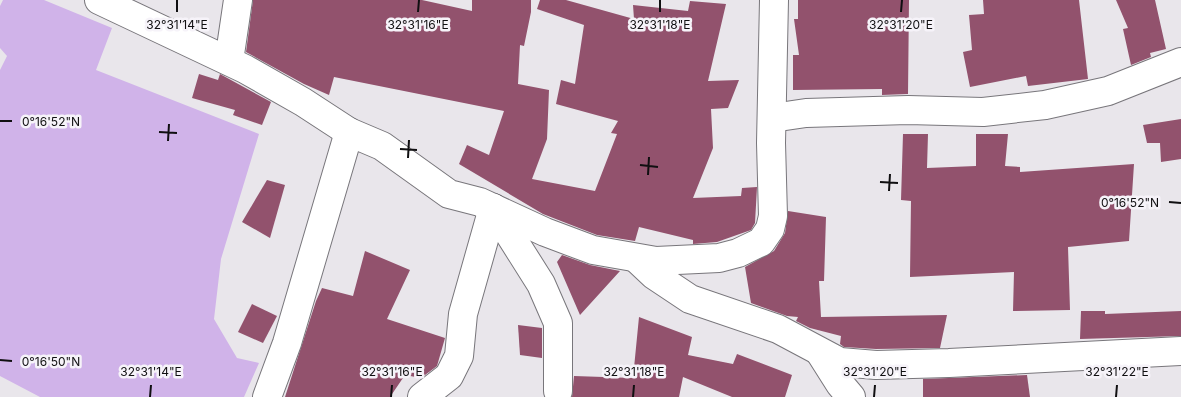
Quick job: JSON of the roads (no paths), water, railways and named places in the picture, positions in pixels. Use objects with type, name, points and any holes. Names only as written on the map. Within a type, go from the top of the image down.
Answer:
[{"type":"street","points":[[99,0],[229,61],[303,102],[349,132],[382,146],[449,194],[493,208],[545,232],[593,250],[656,262],[719,258],[738,253],[760,242],[770,229],[773,216],[774,0]]},
{"type":"street","points":[[229,61],[238,0]]},
{"type":"street","points":[[772,118],[806,114],[908,110],[983,112],[1045,105],[1108,91],[1181,62]]},
{"type":"street","points":[[267,397],[287,343],[349,132]]},
{"type":"street","points":[[493,208],[541,284],[558,323],[558,391]]},
{"type":"street","points":[[422,397],[449,376],[459,356],[463,314],[493,208]]},
{"type":"street","points":[[637,259],[654,275],[690,299],[778,329],[821,354],[840,362],[876,365],[1181,351]]},
{"type":"street","points":[[821,354],[840,384],[851,397]]}]
